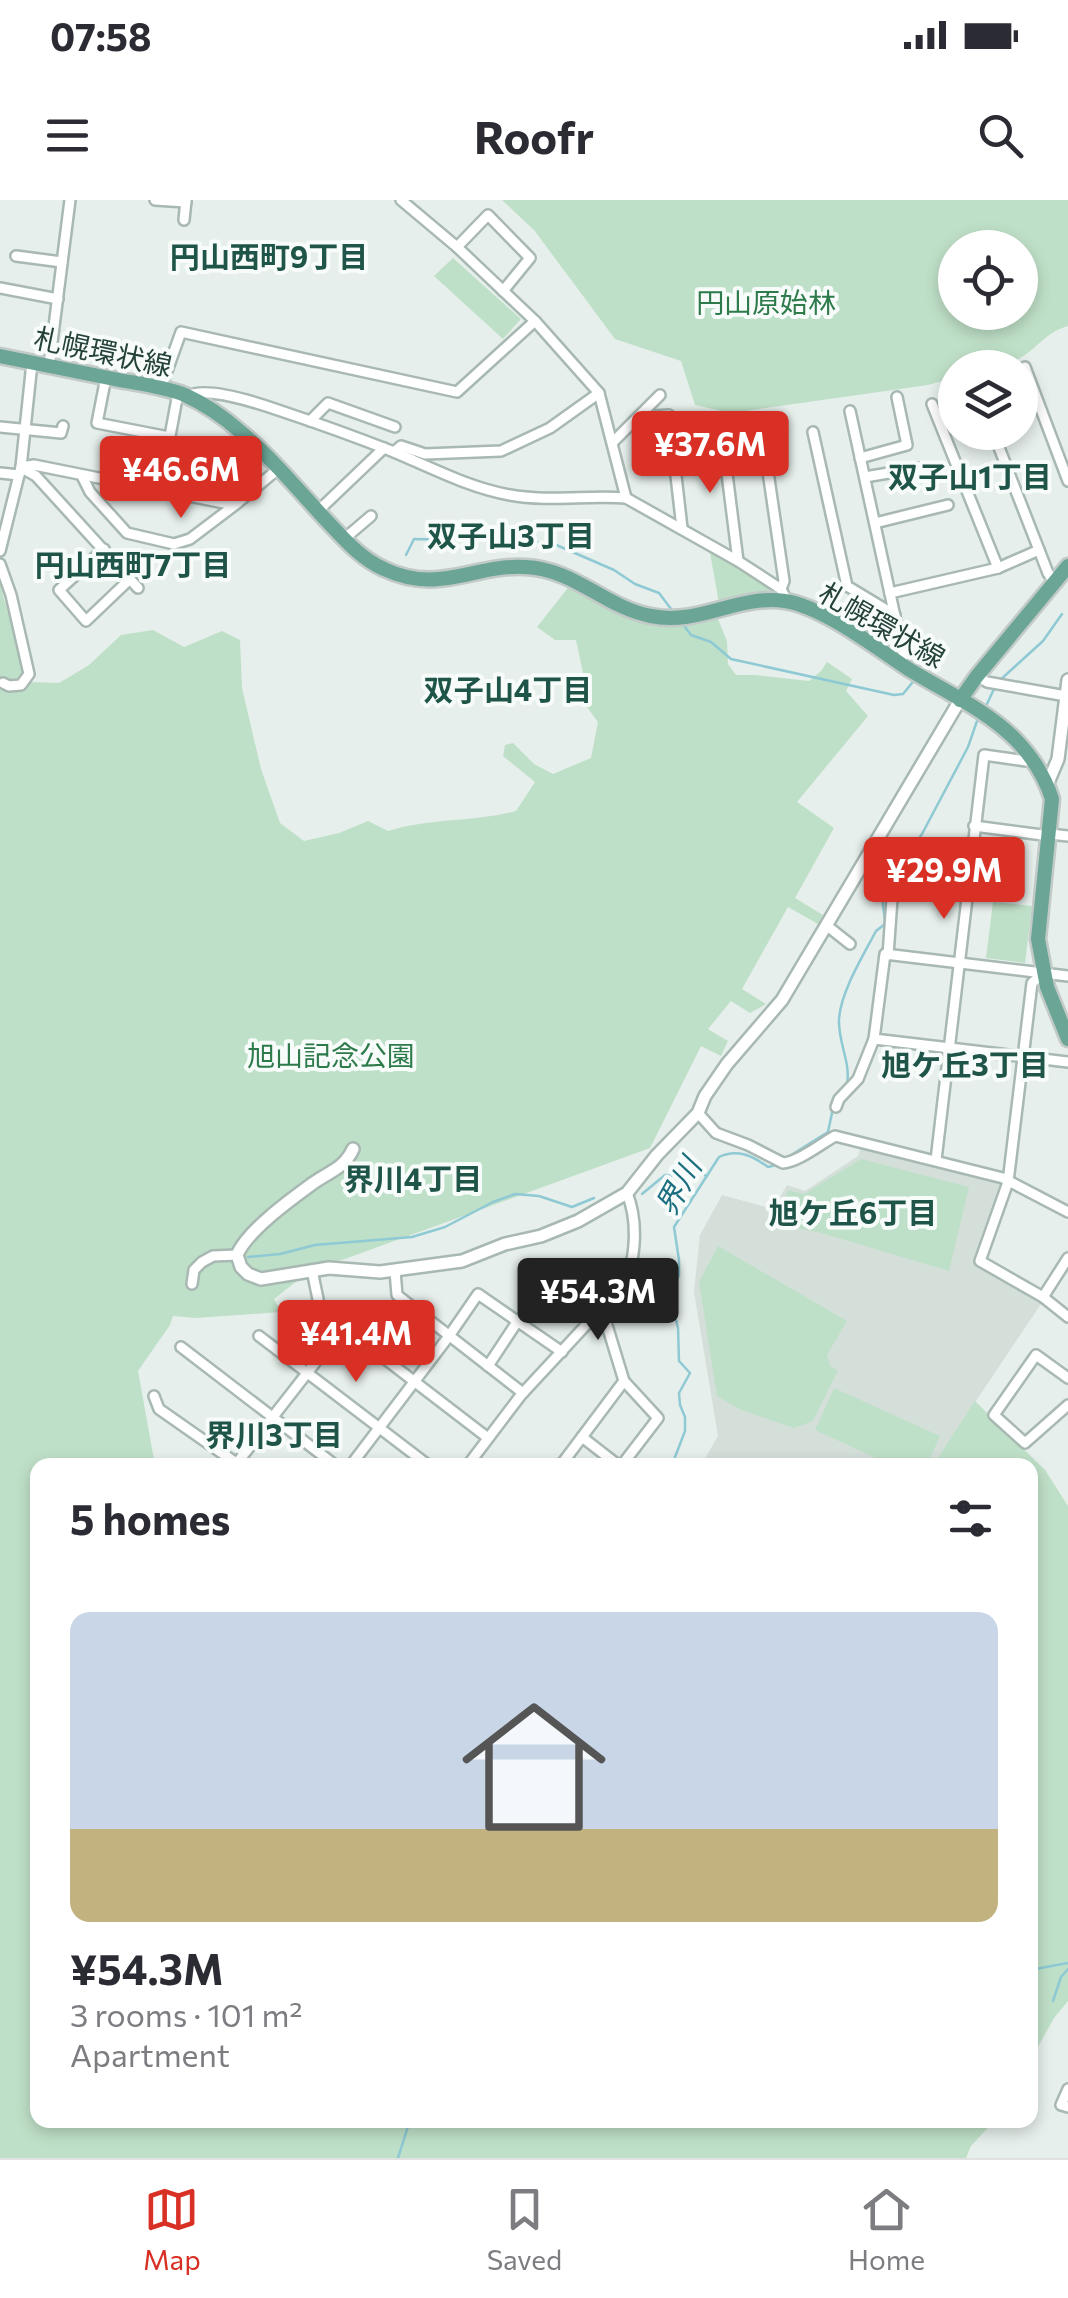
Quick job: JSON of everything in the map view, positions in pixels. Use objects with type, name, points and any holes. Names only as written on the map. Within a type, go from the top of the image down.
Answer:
[{"type":"main road","name":"札幌環状線","points":[[0,356],[183,395],[244,434],[344,539],[369,561],[399,575],[435,580],[505,567],[541,568],[654,617],[690,618],[784,595],[822,614],[995,722],[1032,758],[1052,799],[1038,939],[1043,973],[1068,1039]]},
{"type":"main road","points":[[960,700],[1068,566]]},
{"type":"street","points":[[50,366],[70,200]]},
{"type":"street","points":[[155,200],[186,201],[184,220]]},
{"type":"street","points":[[401,200],[535,322],[599,394],[626,498]]},
{"type":"street","points":[[456,248],[488,216],[530,258],[503,291]]},
{"type":"street","points":[[16,256],[62,262]]},
{"type":"street","points":[[0,288],[58,298]]},
{"type":"street","points":[[161,388],[181,332],[457,392],[535,322]]},
{"type":"street","points":[[0,551],[20,471],[32,362]]},
{"type":"street","points":[[106,377],[98,423],[168,437]]},
{"type":"street","points":[[160,490],[168,437],[183,395],[209,392],[310,421],[472,484],[515,496],[626,498],[738,561],[784,595]]},
{"type":"street","points":[[318,511],[389,450],[401,446],[424,454],[501,451],[550,428],[599,394]]},
{"type":"street","points":[[613,442],[660,395]]},
{"type":"street","points":[[860,458],[907,444],[897,397]]},
{"type":"street","points":[[1038,401],[1068,481]]},
{"type":"street","points":[[310,421],[328,404],[396,427]]},
{"type":"street","points":[[932,404],[998,568]]},
{"type":"street","points":[[850,410],[903,653],[902,664]]},
{"type":"street","points":[[638,417],[669,415],[682,528]]},
{"type":"street","points":[[761,424],[784,595]]},
{"type":"street","points":[[0,427],[60,432],[63,426]]},
{"type":"street","points":[[721,426],[738,561]]},
{"type":"street","points":[[813,432],[847,586],[895,615]]},
{"type":"street","points":[[1000,450],[1054,582]]},
{"type":"street","points":[[20,471],[34,465],[234,506]]},
{"type":"street","points":[[864,477],[918,468]]},
{"type":"street","points":[[82,476],[90,492],[128,533],[174,544],[190,539],[278,469]]},
{"type":"street","points":[[0,472],[20,471],[36,476],[138,588]]},
{"type":"street","points":[[875,523],[948,505]]},
{"type":"street","points":[[344,539],[371,516]]},
{"type":"street","points":[[104,549],[59,590],[86,621],[130,578]]},
{"type":"street","points":[[890,593],[998,568],[1038,550]]},
{"type":"street","points":[[0,564],[29,674],[21,686],[3,683]]},
{"type":"street","points":[[977,676],[987,682],[1066,696]]},
{"type":"street","points":[[1047,785],[1058,759],[1068,680]]},
{"type":"street","points":[[353,1149],[341,1167],[310,1185],[245,1238],[237,1255],[248,1274],[262,1278],[329,1268],[366,1272],[462,1261],[578,1222],[627,1193],[656,1154],[698,1112],[727,1064],[782,1000],[960,700]]},
{"type":"street","points":[[936,1160],[984,755],[1026,761],[1032,758]]},
{"type":"street","points":[[974,826],[1068,836]]},
{"type":"street","points":[[866,858],[905,880],[967,889]]},
{"type":"street","points":[[888,955],[892,899],[905,880]]},
{"type":"street","points":[[826,926],[850,944]]},
{"type":"street","points":[[836,1108],[839,1099],[858,1080],[874,1039],[885,954],[1068,976]]},
{"type":"street","points":[[1043,973],[1032,983],[1008,1182],[980,1260],[1044,1297],[1068,1318]]},
{"type":"street","points":[[874,1039],[1068,1062]]},
{"type":"street","points":[[698,1112],[716,1133],[784,1164],[836,1136],[1003,1178],[1068,1212]]},
{"type":"street","points":[[473,1458],[523,1393],[626,1282],[635,1225],[627,1193]]},
{"type":"street","points":[[192,1284],[194,1270],[202,1262],[213,1256],[237,1255]]},
{"type":"street","points":[[1044,1297],[1068,1258]]},
{"type":"street","points":[[312,1270],[320,1309],[488,1438]]},
{"type":"street","points":[[394,1270],[398,1295],[523,1393]]},
{"type":"street","points":[[356,1458],[478,1294],[562,1352]]},
{"type":"street","points":[[602,1309],[624,1381],[658,1418],[626,1458]]},
{"type":"street","points":[[488,1366],[517,1322]]},
{"type":"street","points":[[243,1458],[343,1327]]},
{"type":"street","points":[[259,1336],[419,1458]]},
{"type":"street","points":[[182,1346],[326,1458]]},
{"type":"street","points":[[1068,1376],[1036,1354],[994,1415],[1025,1443],[1068,1405]]},
{"type":"street","points":[[566,1458],[624,1381]]},
{"type":"street","points":[[154,1396],[159,1408],[230,1458]]},
{"type":"street","points":[[582,1437],[610,1458]]},
{"type":"street","points":[[1068,2089],[1061,2105],[1068,2107]]},
{"type":"shaded area","points":[[860,1149],[1000,1183],[972,1263],[1041,1304],[938,1458],[705,1458],[718,1436],[694,1292],[700,1235],[722,1195],[773,1209],[787,1185],[805,1191],[858,1156]]},
{"type":"green space","name":"円山原始林","points":[[502,200],[1068,200],[1068,326],[1032,350],[938,350],[938,382],[731,413],[695,405],[681,361],[615,339],[534,230]]},
{"type":"green space","points":[[453,258],[521,319],[503,339],[434,276]]},
{"type":"green space","points":[[709,547],[774,588],[773,590],[719,603]]},
{"type":"green space","name":"旭山記念公園","points":[[0,584],[27,682],[59,683],[89,665],[121,635],[153,630],[184,647],[222,631],[240,640],[242,688],[261,769],[280,823],[304,841],[368,821],[388,831],[516,811],[535,782],[503,756],[505,745],[513,743],[534,764],[553,774],[591,758],[598,722],[565,677],[583,673],[576,640],[555,640],[537,627],[571,584],[641,620],[674,624],[718,619],[727,641],[728,664],[736,675],[809,681],[827,662],[852,679],[846,691],[868,716],[797,802],[834,828],[795,898],[823,915],[818,924],[788,907],[742,989],[766,1004],[750,1013],[731,1001],[708,1029],[728,1041],[721,1056],[701,1046],[650,1148],[342,1260],[320,1263],[274,1299],[281,1312],[173,1316],[138,1371],[154,1458],[30,1458],[30,2128],[988,2128],[966,2158],[0,2158]]},
{"type":"green space","points":[[993,902],[1032,906],[1025,963],[986,958]]},
{"type":"green space","points":[[861,1159],[969,1187],[949,1271],[818,1232],[778,1225],[788,1190],[804,1194]]},
{"type":"green space","points":[[718,1246],[847,1321],[827,1355],[830,1366],[838,1370],[813,1421],[794,1428],[741,1410],[717,1396],[699,1282]]},
{"type":"green space","points":[[834,1388],[940,1436],[930,1458],[876,1458],[815,1430]]},
{"type":"green space","points":[[975,1401],[1033,1458],[938,1458]]},
{"type":"green space","points":[[1038,1463],[1068,1506],[1068,2001],[1038,2047]]},
{"type":"waterway","points":[[406,555],[414,539],[554,544],[659,593],[671,609]]},
{"type":"waterway","name":"界川","points":[[999,681],[1043,641],[1062,614]]},
{"type":"waterway","points":[[685,627],[691,635],[711,642],[731,659],[894,695],[903,694],[912,683]]},
{"type":"waterway","name":"界川","points":[[986,706],[994,689]]},
{"type":"waterway","name":"界川","points":[[905,875],[916,844],[968,747],[977,721]]},
{"type":"waterway","name":"界川","points":[[847,1084],[840,1009],[859,963],[876,931],[885,924],[883,896],[896,881]]},
{"type":"waterway","name":"界川","points":[[788,1157],[828,1132],[833,1108]]},
{"type":"waterway","name":"界川","points":[[675,1458],[685,1431],[679,1393],[690,1373],[679,1361],[678,1328],[670,1296],[679,1275],[674,1227],[719,1157],[738,1153],[768,1167],[776,1165]]},
{"type":"waterway","points":[[642,1194],[665,1175],[695,1171],[707,1176]]},
{"type":"waterway","points":[[248,1257],[315,1245],[412,1237],[445,1227],[515,1194],[539,1196],[572,1207],[594,1198]]},
{"type":"waterway","points":[[1038,1969],[1068,1963]]},
{"type":"waterway","points":[[1053,2001],[1068,1969]]},
{"type":"waterway","name":"界川","points":[[398,2158],[407,2128]]},
{"type":"district","name":"円山西町9丁目","points":[[269,258]]},
{"type":"district","name":"双子山1丁目","points":[[970,478]]},
{"type":"district","name":"双子山3丁目","points":[[511,537]]},
{"type":"district","name":"円山西町7丁目","points":[[133,566]]},
{"type":"district","name":"双子山4丁目","points":[[508,691]]},
{"type":"district","name":"旭ケ丘3丁目","points":[[965,1066]]},
{"type":"district","name":"界川4丁目","points":[[413,1180]]},
{"type":"district","name":"旭ケ丘6丁目","points":[[853,1214]]},
{"type":"district","name":"界川3丁目","points":[[274,1436]]}]
